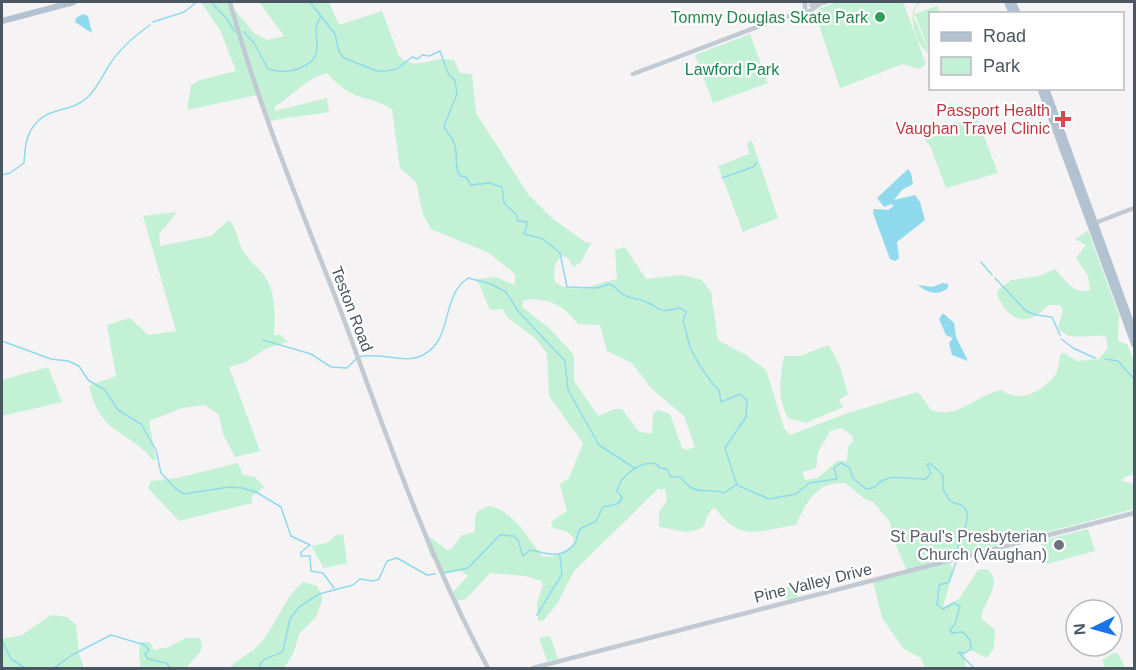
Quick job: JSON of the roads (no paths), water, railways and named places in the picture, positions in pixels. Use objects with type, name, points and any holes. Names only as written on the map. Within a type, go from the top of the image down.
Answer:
[{"type":"main road","points":[[2,21],[74,2]]},
{"type":"main road","points":[[1041,90],[1134,331]]},
{"type":"main road","points":[[1047,90],[1134,344]]},
{"type":"street","name":"Teston Road","points":[[230,2],[289,176],[422,532],[462,620],[489,669]]},
{"type":"street","points":[[633,74],[796,13],[808,6],[826,2]]},
{"type":"street","points":[[1093,223],[1134,208]]},
{"type":"street","name":"Pine Valley Drive","points":[[533,669],[1134,513]]},
{"type":"water","points":[[83,14],[88,16],[92,33],[75,22],[76,18]]},
{"type":"water","points":[[908,169],[913,184],[902,190],[894,200],[915,195],[920,202],[925,220],[897,242],[899,258],[895,261],[890,259],[873,213],[874,209],[888,210],[894,206],[891,204],[884,207],[877,198]]},
{"type":"water","points":[[943,283],[948,284],[948,288],[936,293],[929,292],[918,285],[932,287]]},
{"type":"water","points":[[943,313],[954,323],[956,337],[968,361],[952,355],[949,343],[953,338],[946,335],[939,319]]},
{"type":"waterway","points":[[153,22],[184,12],[197,2]]},
{"type":"waterway","points":[[211,2],[227,19],[235,32]]},
{"type":"waterway","points":[[310,2],[335,34],[339,52],[344,58],[377,71],[397,69],[412,57],[418,59],[422,55],[429,56],[440,51],[448,73],[455,81],[457,94],[444,126],[454,143],[460,176],[466,177],[471,185],[489,183],[502,187],[504,203],[516,214],[518,221],[528,222],[524,234],[543,239],[560,253],[567,287],[597,288],[610,284],[624,295],[660,309],[680,308],[686,311],[683,322],[690,346],[696,359],[719,390],[721,402],[740,394],[747,400],[746,417],[725,448],[737,485],[769,499],[796,494],[809,483],[837,479],[834,468],[841,463],[849,467],[853,478],[866,489],[870,489],[892,478],[926,479],[931,473],[927,464],[931,464],[943,475],[943,489],[950,501],[963,506],[966,511],[966,523],[956,557]]},
{"type":"waterway","points":[[244,32],[254,43],[268,69],[294,70],[311,62],[315,56],[317,23],[321,17]]},
{"type":"waterway","points":[[2,175],[10,173],[24,163],[28,136],[39,120],[87,98],[117,55],[150,25]]},
{"type":"waterway","points":[[722,178],[753,167],[757,162]]},
{"type":"waterway","points":[[981,262],[992,275]]},
{"type":"waterway","points":[[359,357],[408,359],[423,355],[433,348],[439,339],[459,286],[468,278],[491,284],[506,292],[518,311],[565,361],[568,390],[599,445],[636,469]]},
{"type":"waterway","points":[[995,278],[1026,311],[1052,317],[1060,335]]},
{"type":"waterway","points":[[1061,339],[1073,348],[1095,358]]},
{"type":"waterway","points":[[263,340],[311,354],[331,367],[347,368],[356,359]]},
{"type":"waterway","points":[[2,341],[51,359],[68,361],[79,366],[88,380],[105,390],[118,410],[141,424],[156,450],[161,473],[184,494],[229,487],[242,488],[256,492],[281,507],[291,536],[310,545],[301,552],[301,556],[310,556],[311,571],[323,573],[334,588]]},
{"type":"waterway","points":[[1105,359],[1118,361],[1134,379]]},
{"type":"waterway","points":[[444,573],[468,568],[500,535],[514,536],[518,540],[523,556],[530,550],[549,554],[565,552],[577,540],[580,529],[596,521],[603,507],[615,505],[621,500],[622,497],[617,491],[622,480],[632,470],[644,464],[656,464],[660,468],[667,469],[671,477],[680,477],[689,486],[698,490],[724,493],[736,485]]},
{"type":"waterway","points":[[537,615],[562,574],[560,556]]},
{"type":"waterway","points":[[259,668],[263,661],[283,651],[290,619],[299,607],[319,594],[353,585],[360,579],[373,581],[379,579],[387,561],[397,558],[427,575],[435,574]]},
{"type":"waterway","points":[[956,562],[949,582],[939,585],[937,605],[943,609],[954,603],[960,606],[955,624],[950,630],[952,633],[963,632],[970,640],[971,649],[965,653],[958,652],[974,668]]},
{"type":"waterway","points":[[54,668],[72,655],[111,635],[145,645],[149,650],[145,654],[148,659],[166,663],[171,668]]},
{"type":"waterway","points":[[2,641],[11,659],[25,668]]},
{"type":"place","name":"Tommy Douglas Skate Park","points":[[880,17]]},
{"type":"place","name":"Passport Health Vaughan Travel Clinic","points":[[1063,119]]},
{"type":"place","name":"St Paul's Presbyterian Church (Vaughan)","points":[[1059,545]]},
{"type":"park label","name":"Lawford Park","points":[[732,69]]}]
